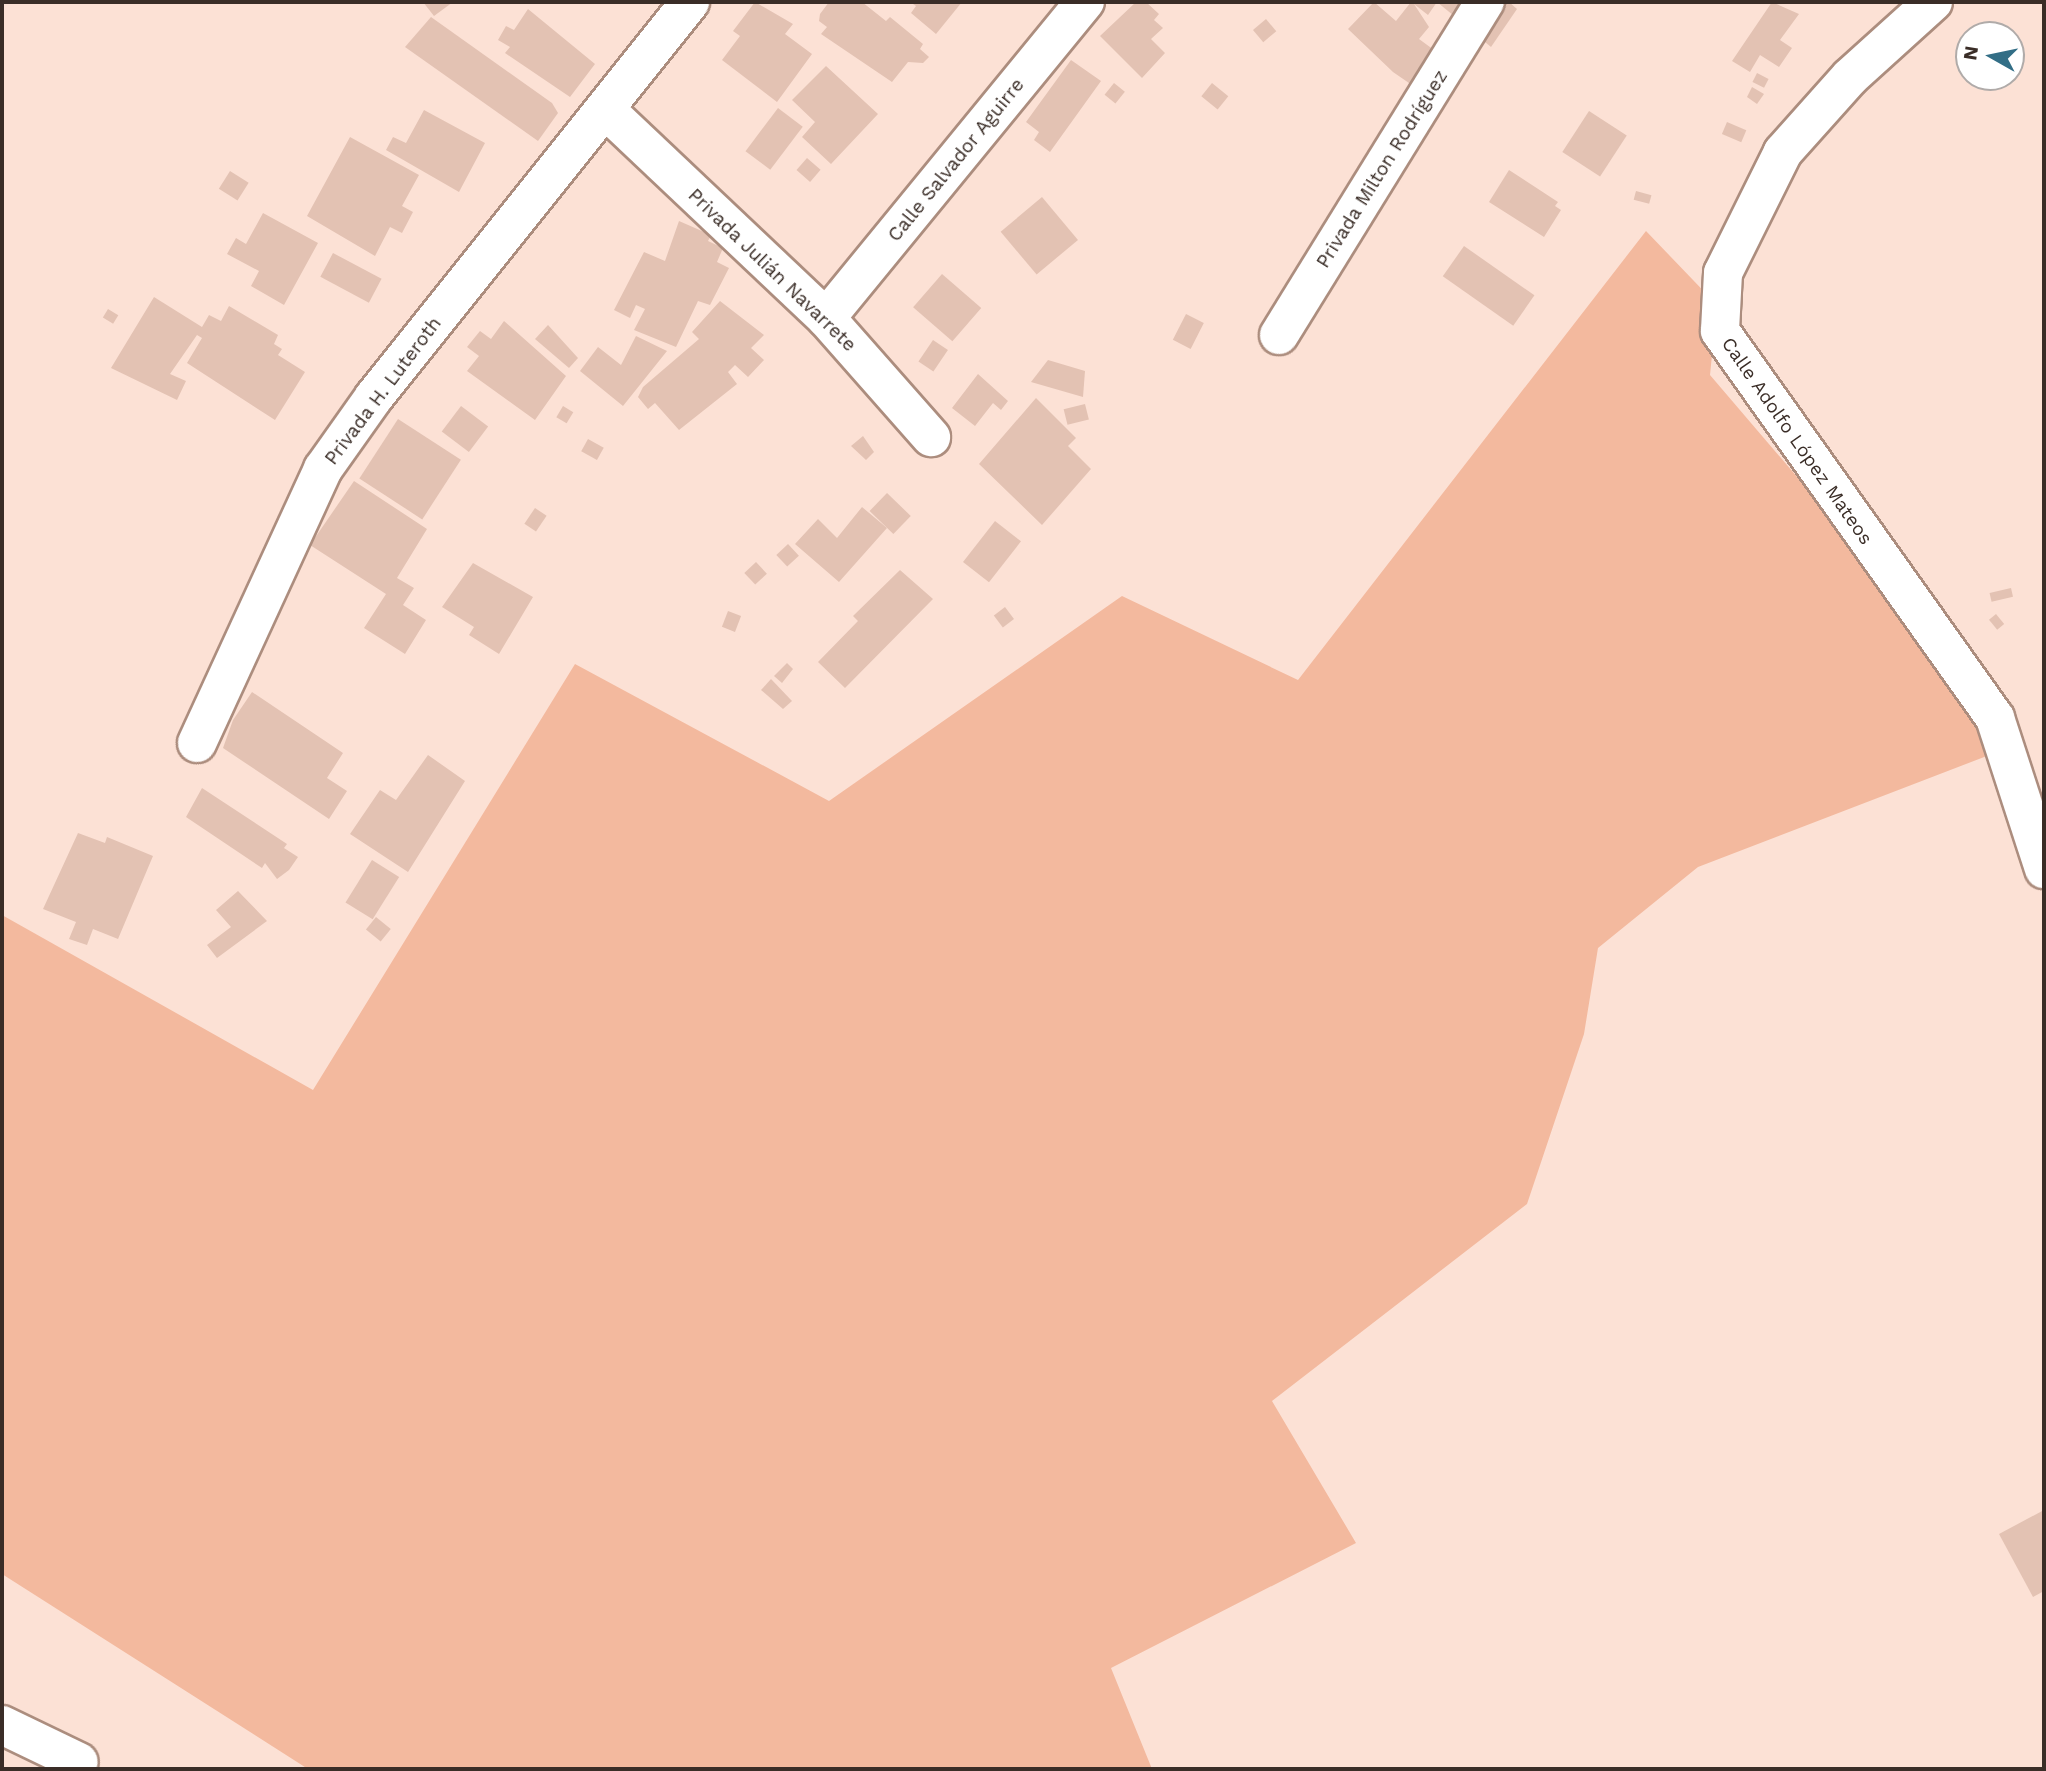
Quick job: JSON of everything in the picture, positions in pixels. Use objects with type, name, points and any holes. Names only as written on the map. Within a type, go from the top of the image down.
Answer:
[{"type":"street","name":"Privada H. Luteroth","points":[[197,743],[323,469],[374,397],[690,2]]},
{"type":"street","name":"Calle Salvador Aguirre","points":[[826,318],[1085,2]]},
{"type":"street","name":"Privada Milton Rodríguez","points":[[1279,335],[1485,2]]},
{"type":"street","name":"Calle Adolfo López Mateos","points":[[1933,2],[1850,76],[1783,152],[1723,273],[1720,331],[1995,718],[2044,869]]},
{"type":"street","name":"Privada Julián Navarrete","points":[[606,110],[826,318],[931,437]]},
{"type":"street","points":[[2,1725],[79,1762]]},
{"type":"shaded area","points":[[1646,231],[1717,305],[1710,375],[1945,650],[2005,749],[1698,867],[1598,948],[1584,1034],[1527,1204],[1272,1401],[1356,1543],[1111,1668],[1152,1769],[308,1769],[2,1574],[2,915],[313,1090],[575,664],[829,801],[1122,596],[1298,680]]},
{"type":"building","points":[[423,2],[453,2],[434,16]]},
{"type":"building","points":[[755,2],[793,24],[785,34],[812,54],[777,102],[722,60],[740,36],[733,31]]},
{"type":"building","points":[[829,2],[862,2],[886,21],[890,17],[923,44],[920,49],[929,57],[923,63],[908,62],[892,82],[821,34],[827,27],[819,21],[820,14]]},
{"type":"building","points":[[910,2],[962,2],[936,34],[911,13],[916,6]]},
{"type":"building","points":[[1136,2],[1146,2],[1159,14],[1154,20],[1163,28],[1151,39],[1165,53],[1142,78],[1100,36]]},
{"type":"building","points":[[1374,2],[1396,21],[1411,2],[1437,2],[1428,15],[1414,4],[1429,27],[1419,39],[1434,50],[1438,103],[1393,72],[1348,29]]},
{"type":"building","points":[[1437,2],[1473,2],[1459,20]]},
{"type":"building","points":[[1488,2],[1509,2],[1517,9],[1491,47],[1467,27]]},
{"type":"building","points":[[1772,2],[1799,14],[1780,40],[1792,48],[1779,67],[1760,55],[1750,72],[1732,61]]},
{"type":"building","points":[[528,9],[595,64],[570,97],[505,53],[510,47],[498,40],[506,26],[514,30]]},
{"type":"building","points":[[431,17],[552,103],[558,113],[538,141],[405,47]]},
{"type":"building","points":[[1266,19],[1276,31],[1263,42],[1253,30]]},
{"type":"building","points":[[1071,60],[1101,81],[1050,152],[1034,140],[1039,132],[1026,122]]},
{"type":"building","points":[[826,66],[878,114],[831,164],[802,137],[815,122],[792,100]]},
{"type":"building","points":[[1757,73],[1769,79],[1764,88],[1752,82]]},
{"type":"building","points":[[1114,83],[1125,92],[1115,103],[1105,95]]},
{"type":"building","points":[[1212,83],[1228,96],[1218,109],[1201,96]]},
{"type":"building","points":[[1752,87],[1764,94],[1757,104],[1747,97]]},
{"type":"building","points":[[778,108],[803,127],[770,170],[746,151]]},
{"type":"building","points":[[424,110],[485,143],[459,192],[386,150],[393,137],[406,143]]},
{"type":"building","points":[[1589,111],[1627,136],[1600,177],[1562,152]]},
{"type":"building","points":[[1727,122],[1746,130],[1741,142],[1722,134]]},
{"type":"building","points":[[350,137],[419,175],[402,206],[413,212],[402,233],[390,227],[375,256],[307,216]]},
{"type":"building","points":[[807,158],[821,170],[810,182],[797,170]]},
{"type":"building","points":[[1509,170],[1558,202],[1555,206],[1561,210],[1544,237],[1489,202]]},
{"type":"building","points":[[230,171],[249,183],[238,200],[219,189]]},
{"type":"building","points":[[1636,191],[1651,195],[1649,204],[1634,200]]},
{"type":"building","points":[[1042,197],[1078,240],[1037,275],[1001,232]]},
{"type":"building","points":[[263,213],[318,243],[284,305],[251,286],[259,271],[227,254],[236,238],[246,244]]},
{"type":"building","points":[[679,221],[711,235],[708,241],[723,248],[717,262],[729,268],[710,305],[698,301],[676,347],[634,330],[645,309],[636,305],[630,318],[614,310],[644,252],[665,261]]},
{"type":"building","points":[[1464,246],[1534,295],[1513,326],[1443,276]]},
{"type":"building","points":[[333,253],[382,279],[369,303],[320,277]]},
{"type":"building","points":[[942,274],[981,308],[952,341],[913,307]]},
{"type":"building","points":[[154,297],[202,327],[209,315],[221,321],[229,306],[278,335],[274,344],[282,349],[278,355],[305,372],[275,420],[187,363],[202,338],[197,335],[170,374],[186,381],[177,400],[111,368]]},
{"type":"building","points":[[720,301],[764,335],[751,348],[764,360],[748,377],[735,365],[728,372],[737,384],[679,430],[655,403],[648,409],[638,397],[643,387],[699,339],[692,332]]},
{"type":"building","points":[[108,309],[118,315],[113,324],[103,318]]},
{"type":"building","points":[[1186,314],[1204,323],[1191,349],[1173,340]]},
{"type":"building","points":[[504,321],[566,376],[535,420],[467,371],[479,356],[467,347],[480,331],[491,339]]},
{"type":"building","points":[[548,325],[578,358],[569,368],[535,339]]},
{"type":"building","points":[[636,336],[667,351],[623,406],[580,371],[598,347],[621,365]]},
{"type":"building","points":[[933,340],[948,350],[933,372],[918,362]]},
{"type":"building","points":[[1048,360],[1085,371],[1083,397],[1031,382]]},
{"type":"building","points":[[978,374],[1008,401],[1001,410],[993,403],[975,426],[952,408]]},
{"type":"building","points":[[1036,398],[1076,438],[1068,446],[1091,469],[1042,525],[979,464]]},
{"type":"building","points":[[1085,404],[1089,420],[1068,425],[1064,409]]},
{"type":"building","points":[[461,406],[488,426],[469,452],[442,432]]},
{"type":"building","points":[[563,406],[573,412],[567,423],[556,417]]},
{"type":"building","points":[[398,419],[461,460],[422,519],[359,479]]},
{"type":"building","points":[[863,436],[874,452],[866,460],[851,446]]},
{"type":"building","points":[[588,439],[604,448],[597,460],[581,451]]},
{"type":"building","points":[[354,481],[427,529],[397,578],[414,588],[403,605],[426,620],[405,654],[364,628],[386,594],[310,545]]},
{"type":"building","points":[[887,493],[911,516],[893,534],[870,511]]},
{"type":"building","points":[[862,507],[887,528],[839,582],[795,544],[818,519],[837,538]]},
{"type":"building","points":[[535,508],[547,516],[536,532],[524,524]]},
{"type":"building","points":[[995,521],[1021,541],[989,582],[963,562]]},
{"type":"building","points":[[788,544],[799,556],[787,567],[776,555]]},
{"type":"building","points":[[756,562],[767,574],[755,585],[744,573]]},
{"type":"building","points":[[473,563],[533,597],[499,654],[469,635],[474,627],[442,607]]},
{"type":"building","points":[[900,570],[933,599],[845,688],[818,662],[858,621],[853,616]]},
{"type":"building","points":[[2011,588],[2013,597],[1992,602],[1990,593]]},
{"type":"building","points":[[1005,607],[1014,619],[1003,627],[994,615]]},
{"type":"building","points":[[728,611],[741,616],[735,632],[722,627]]},
{"type":"building","points":[[1996,614],[2004,624],[1997,630],[1989,620]]},
{"type":"building","points":[[787,663],[793,669],[782,683],[774,676]]},
{"type":"building","points":[[771,679],[792,701],[783,709],[761,690]]},
{"type":"building","points":[[252,692],[343,753],[327,778],[347,791],[329,819],[223,748],[233,720]]},
{"type":"building","points":[[428,755],[465,781],[408,872],[350,834],[380,790],[396,800]]},
{"type":"building","points":[[202,788],[287,844],[284,848],[298,857],[289,870],[277,879],[265,863],[262,868],[186,817]]},
{"type":"building","points":[[78,833],[105,843],[107,837],[153,856],[118,939],[93,929],[87,945],[69,939],[76,922],[43,909]]},
{"type":"building","points":[[372,860],[399,877],[373,919],[346,902]]},
{"type":"building","points":[[238,891],[267,921],[217,958],[207,945],[231,927],[216,910]]},
{"type":"building","points":[[376,917],[391,929],[381,941],[366,929]]},
{"type":"building","points":[[2044,1510],[2044,1591],[2033,1597],[1999,1534]]}]
